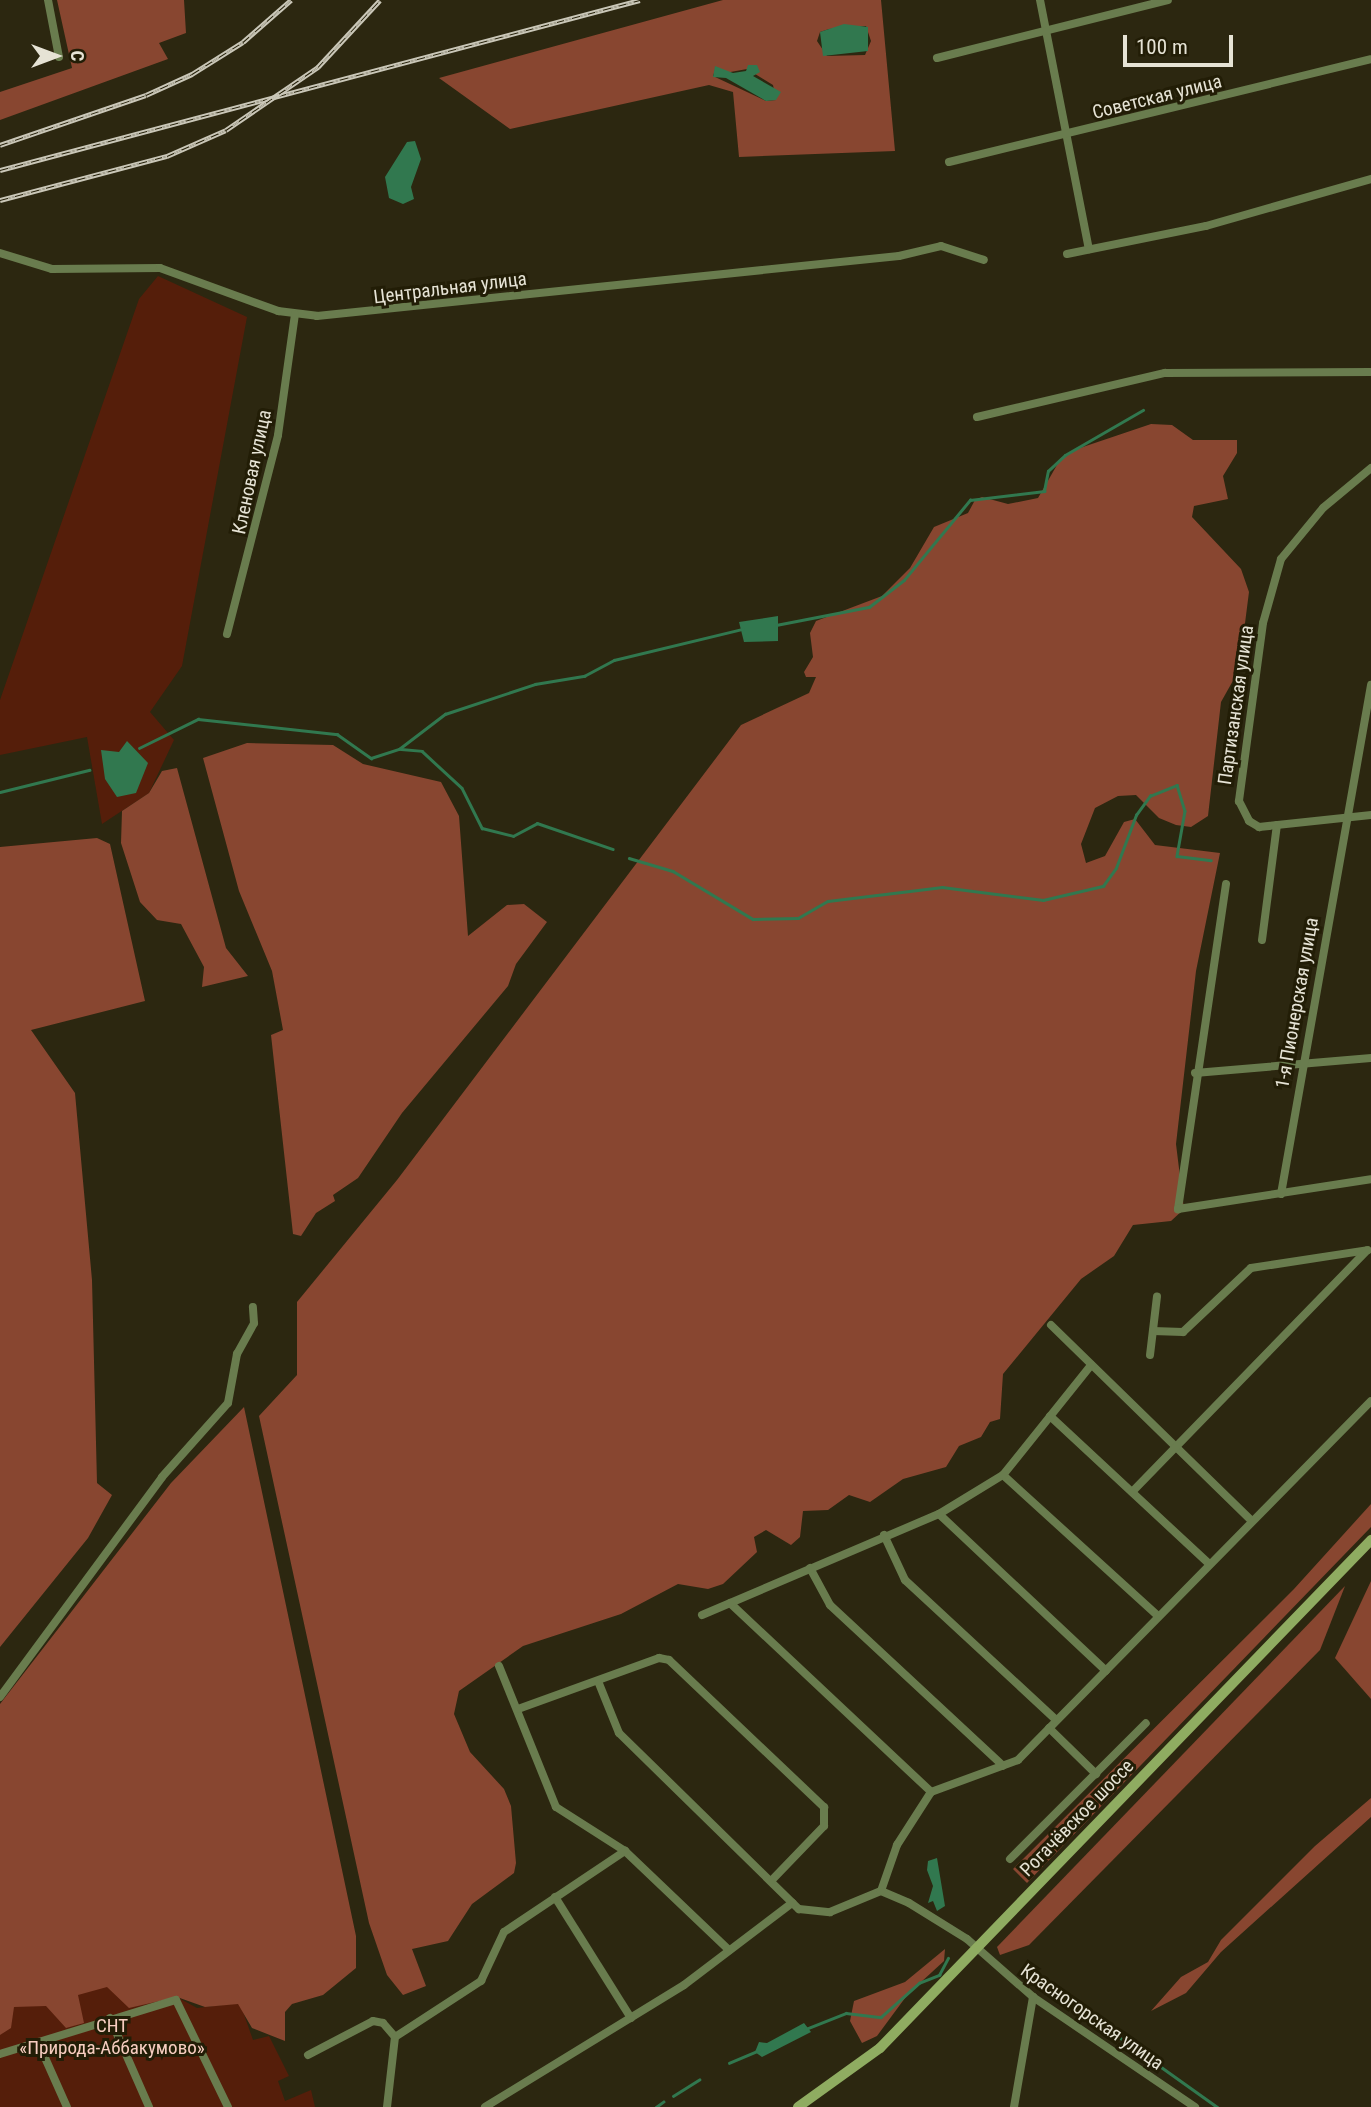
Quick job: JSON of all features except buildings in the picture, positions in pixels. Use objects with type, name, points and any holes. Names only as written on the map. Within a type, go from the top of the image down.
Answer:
[{"type":"main road","name":"Рогачёвское шоссе","points":[[797,2107],[867,2060],[1371,1540]]},
{"type":"street","points":[[48,0],[59,57]]},
{"type":"street","points":[[1040,0],[1089,249]]},
{"type":"street","points":[[937,58],[1168,0]]},
{"type":"street","name":"Советская улица","points":[[949,162],[1067,136],[1371,59]]},
{"type":"street","points":[[1067,254],[1206,226],[1371,179]]},
{"type":"street","name":"Центральная улица","points":[[0,253],[52,269],[160,268],[295,314],[368,313],[912,254],[941,246],[984,260]]},
{"type":"street","name":"Кленовая улица","points":[[228,634],[278,435],[295,314]]},
{"type":"street","points":[[976,417],[1165,373],[1371,372]]},
{"type":"street","name":"Партизанская улица","points":[[1371,468],[1324,508],[1281,559],[1263,623],[1239,801],[1252,825],[1371,815]]},
{"type":"street","name":"1-я Пионерская улица","points":[[1281,1194],[1371,685]]},
{"type":"street","points":[[1262,940],[1277,825]]},
{"type":"street","points":[[1226,884],[1195,1073],[1178,1209],[1371,1178]]},
{"type":"street","points":[[1195,1073],[1371,1058]]},
{"type":"street","points":[[1153,1331],[1183,1332],[1251,1268],[1369,1250]]},
{"type":"street","points":[[1132,1492],[1369,1250]]},
{"type":"street","points":[[1150,1355],[1157,1296]]},
{"type":"street","points":[[0,1697],[162,1477],[228,1403],[237,1354],[254,1323],[253,1307]]},
{"type":"street","points":[[1051,1325],[1250,1519]]},
{"type":"street","points":[[702,1615],[884,1535],[939,1514],[1003,1475],[1091,1364]]},
{"type":"street","points":[[598,1681],[618,1732],[773,1879],[792,1903],[811,1912],[830,1912],[881,1891],[898,1845],[931,1792],[1018,1760],[1250,1519],[1264,1512],[1371,1401]]},
{"type":"street","points":[[1050,1416],[1208,1563]]},
{"type":"street","points":[[1003,1475],[1158,1616]]},
{"type":"street","points":[[939,1514],[1105,1671]]},
{"type":"street","points":[[884,1535],[905,1580],[1056,1720]]},
{"type":"street","points":[[810,1567],[830,1605],[1003,1766]]},
{"type":"street","points":[[730,1603],[931,1792]]},
{"type":"street","points":[[518,1709],[659,1658],[669,1660],[824,1807],[824,1826],[773,1879]]},
{"type":"street","points":[[499,1666],[556,1807],[625,1851],[729,1950]]},
{"type":"street","points":[[1010,1859],[1146,1723]]},
{"type":"street","points":[[1049,1728],[1096,1774]]},
{"type":"street","points":[[395,2036],[481,1982],[504,1932],[625,1851]]},
{"type":"street","name":"Красногорская улица","points":[[881,1891],[920,1909],[976,1948],[1033,1997],[1195,2107]]},
{"type":"street","points":[[555,1897],[631,2018]]},
{"type":"street","points":[[485,2107],[631,2018],[792,1903]]},
{"type":"street","points":[[1014,2107],[1033,1997]]},
{"type":"street","points":[[0,2054],[110,2018],[176,2000],[190,2020],[228,2107]]},
{"type":"street","points":[[110,2018],[149,2107]]},
{"type":"street","points":[[308,2055],[373,2021],[383,2023],[395,2036],[387,2107]]},
{"type":"street","points":[[38,2042],[67,2107]]},
{"type":"green space","points":[[158,276],[247,317],[182,666],[150,712],[174,740],[149,793],[102,824],[87,737],[0,755],[0,700],[139,299]]},
{"type":"green space","name":"СНТ «Природа-Аббакумово»","points":[[150,1951],[164,1990],[197,2008],[240,2003],[253,2040],[269,2036],[289,2076],[278,2081],[285,2101],[311,2090],[315,2107],[0,2107],[0,2003]]},
{"type":"shaded area","points":[[57,0],[184,0],[186,33],[159,43],[168,59],[0,120],[0,92],[72,68]]},
{"type":"shaded area","points":[[723,0],[881,0],[895,151],[739,157],[733,92],[709,85],[510,129],[439,78]],"holes":[[[866,26],[871,41],[865,55],[827,56],[817,41],[820,32],[829,29]],[[716,67],[725,73],[747,69],[773,85],[776,100],[766,101],[713,76]]]},
{"type":"shaded area","points":[[844,24],[868,27],[868,51],[823,56],[820,32]]},
{"type":"shaded area","points":[[748,65],[757,65],[760,72],[753,76],[781,92],[776,100],[766,101],[726,78],[713,77],[715,66],[733,73],[746,71]]},
{"type":"shaded area","points":[[415,141],[421,159],[411,187],[414,199],[403,204],[389,198],[385,177],[407,142]]},
{"type":"shaded area","points":[[1151,424],[1172,425],[1193,440],[1237,440],[1237,453],[1223,476],[1228,499],[1194,506],[1192,517],[1241,569],[1249,592],[1239,670],[1221,702],[1208,816],[1191,827],[1176,825],[1159,818],[1136,795],[1118,796],[1095,808],[1081,844],[1086,863],[1105,856],[1124,822],[1135,819],[1155,845],[1220,853],[1196,971],[1176,1144],[1184,1209],[1171,1221],[1133,1225],[1114,1256],[1081,1279],[1003,1374],[1000,1419],[990,1422],[981,1437],[959,1446],[946,1467],[903,1479],[870,1502],[849,1495],[828,1510],[803,1511],[800,1537],[791,1545],[766,1530],[754,1537],[757,1552],[723,1584],[708,1589],[678,1584],[621,1614],[523,1646],[459,1691],[454,1714],[470,1752],[504,1789],[511,1806],[516,1863],[514,1873],[472,1904],[448,1941],[412,1949],[426,1986],[403,1995],[387,1975],[369,1923],[259,1416],[297,1375],[297,1302],[397,1180],[741,725],[809,693],[816,677],[806,677],[804,672],[813,657],[810,633],[816,621],[882,596],[910,568],[934,527],[968,513],[975,500],[982,497],[1008,504],[1038,498],[1061,458],[1074,450]]},
{"type":"shaded area","points":[[778,616],[778,641],[744,642],[739,622]]},
{"type":"shaded area","points":[[127,741],[148,763],[136,793],[117,797],[105,779],[101,750],[119,752]]},
{"type":"shaded area","points":[[247,743],[333,745],[363,764],[441,782],[459,816],[468,936],[507,905],[524,904],[547,922],[516,964],[508,986],[402,1113],[358,1178],[333,1195],[335,1201],[316,1213],[301,1236],[293,1234],[271,1035],[283,1030],[272,971],[239,891],[203,758]]},
{"type":"shaded area","points":[[177,768],[226,948],[248,976],[202,987],[204,967],[181,924],[157,920],[140,902],[121,843],[122,811],[149,793],[162,771]]},
{"type":"shaded area","points":[[97,838],[110,844],[145,1001],[31,1030],[75,1093],[92,1280],[97,1483],[112,1495],[88,1538],[0,1647],[0,847]]},
{"type":"shaded area","points":[[244,1407],[356,1936],[356,1968],[323,1995],[292,2004],[285,2012],[285,2041],[252,2028],[238,2004],[205,2007],[177,1997],[129,2008],[107,1987],[78,1995],[84,2023],[66,2028],[46,2006],[14,2007],[11,2028],[0,2035],[0,1704],[171,1483]]},
{"type":"shaded area","points":[[1371,1504],[1371,1527],[1027,1883],[1013,1869],[1294,1589]]},
{"type":"shaded area","points":[[1371,1581],[1371,1699],[1335,1658]]},
{"type":"shaded area","points":[[1345,1586],[1320,1650],[1029,1945],[1000,1955],[997,1947]]},
{"type":"shaded area","points":[[1371,1798],[1371,1817],[1221,1952],[1186,1993],[1151,2011],[1181,1977],[1208,1962],[1221,1940],[1315,1846]]},
{"type":"shaded area","points":[[937,1858],[945,1906],[937,1911],[933,1901],[928,1903],[933,1886],[927,1870],[928,1861]]},
{"type":"shaded area","points":[[945,1949],[944,1961],[908,1994],[877,2036],[862,2043],[850,2021],[854,2001],[905,1982]]},
{"type":"shaded area","points":[[804,2023],[811,2032],[762,2057],[755,2052],[759,2042],[767,2043]]},
{"type":"waterway","points":[[776,625],[869,607],[904,580],[970,500],[1044,491],[1048,471],[1065,455],[1143,410]]},
{"type":"waterway","points":[[139,748],[198,719],[337,734],[371,758],[399,749],[445,714],[535,684],[584,676],[614,660],[742,629]]},
{"type":"waterway","points":[[401,749],[422,751],[462,788],[482,828],[513,836],[537,823],[613,849]]},
{"type":"waterway","points":[[0,792],[89,770]]},
{"type":"waterway","points":[[629,858],[673,871],[753,919],[798,918],[828,901],[942,887],[1043,900],[1103,886],[1116,868],[1136,815],[1150,796],[1177,785],[1185,811],[1177,856],[1211,860]]},
{"type":"waterway","points":[[806,2029],[846,2013],[881,2017],[919,1983],[939,1975],[948,1958]]},
{"type":"waterway","points":[[1035,1977],[1217,2107]]},
{"type":"waterway","points":[[729,2063],[759,2050]]},
{"type":"waterway","points":[[673,2096],[699,2080]]},
{"type":"waterway","points":[[656,2107],[663,2102]]},
{"type":"railway","points":[[0,145],[146,95],[192,74],[243,42],[291,0]]},
{"type":"railway","points":[[0,200],[167,156],[226,130],[318,67],[380,0]]},
{"type":"railway","points":[[0,170],[640,0]]}]
